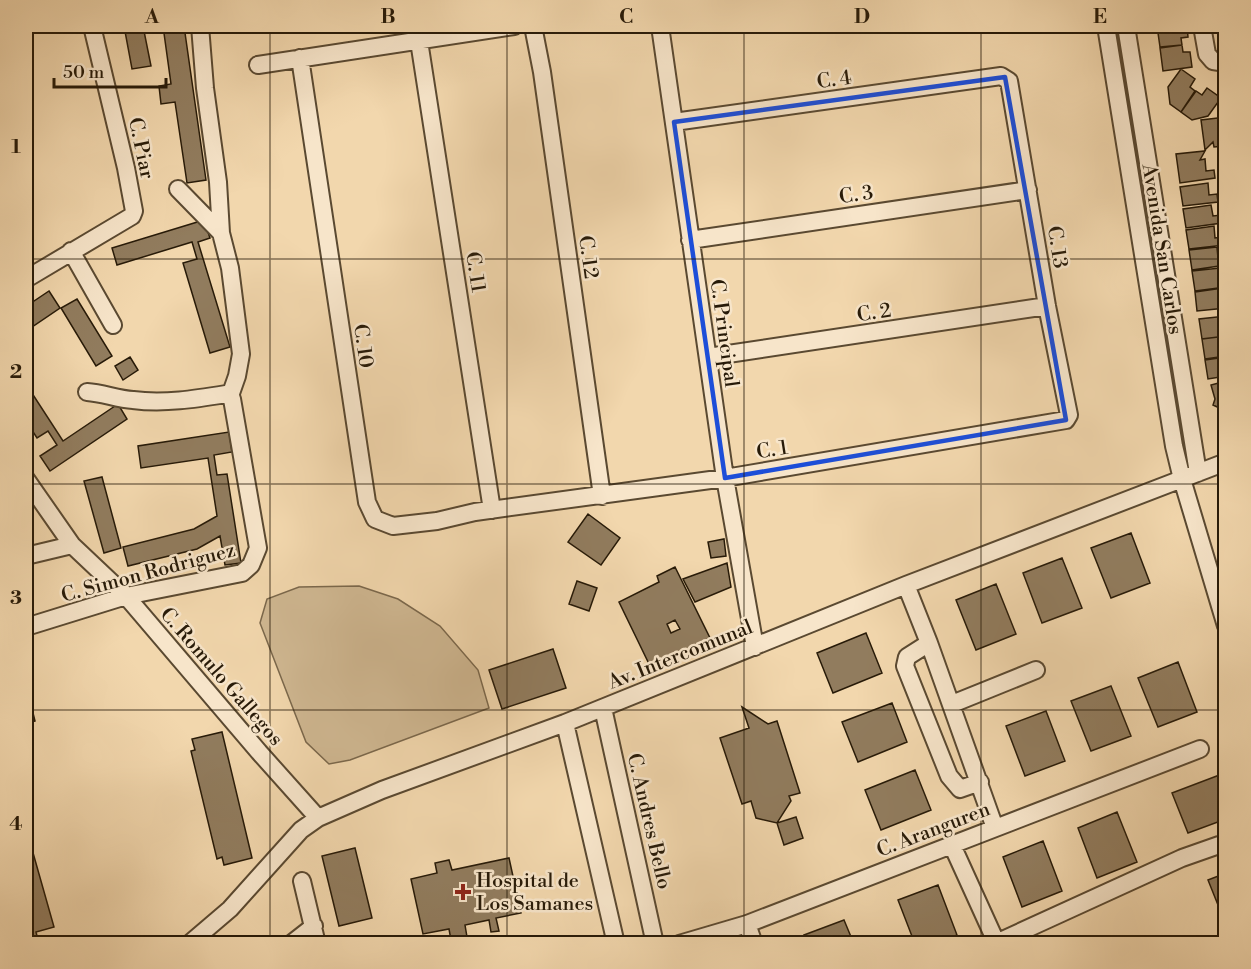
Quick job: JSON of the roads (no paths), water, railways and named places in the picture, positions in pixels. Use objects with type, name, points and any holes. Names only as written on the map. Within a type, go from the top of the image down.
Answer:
[{"type":"street","name":"C. Piar","points":[[71,251],[132,216],[134,211],[92,26]]},
{"type":"street","points":[[87,392],[153,402],[189,400],[226,394],[230,396],[237,376],[241,354],[230,268],[221,233],[218,182],[205,88],[200,26]]},
{"type":"street","points":[[258,65],[514,26]]},
{"type":"street","name":"C. 12","points":[[533,26],[542,72],[602,495]]},
{"type":"street","name":"C. Principal","points":[[660,26],[725,478],[754,647]]},
{"type":"street","name":"Avenida San Carlos","points":[[1106,26],[1169,418],[1182,479],[1226,627]]},
{"type":"street","name":"Avenida San Carlos","points":[[1126,26],[1198,473]]},
{"type":"street","points":[[1202,26],[1207,54],[1213,62],[1226,63]]},
{"type":"street","name":"C. 11","points":[[419,41],[492,510]]},
{"type":"street","name":"C. 10","points":[[300,58],[367,502],[375,519],[393,526],[437,521],[492,510]]},
{"type":"street","name":"C. 4","points":[[674,122],[1001,76]]},
{"type":"street","name":"C. 13","points":[[1001,76],[1009,81],[1068,415],[1066,420],[1059,423]]},
{"type":"street","points":[[178,189],[221,233]]},
{"type":"street","name":"C. 3","points":[[690,240],[1028,190]]},
{"type":"street","points":[[26,279],[71,251],[113,325]]},
{"type":"street","name":"C. 2","points":[[708,357],[1047,306]]},
{"type":"street","name":"C. Simon Rodriguez","points":[[26,627],[126,596],[242,573],[251,565],[258,548],[230,396]]},
{"type":"street","name":"C. 1","points":[[492,510],[725,478],[1059,423]]},
{"type":"street","name":"Av. Intercomunal","points":[[189,944],[230,909],[301,830],[318,818],[382,790],[565,723],[906,585],[1226,462]]},
{"type":"street","name":"C. Romulo Gallegos","points":[[26,479],[72,545],[126,596],[318,818]]},
{"type":"street","points":[[26,556],[72,545]]},
{"type":"street","points":[[906,585],[952,704],[995,828]]},
{"type":"street","points":[[929,643],[907,657],[905,666],[949,776],[960,789],[980,782]]},
{"type":"street","points":[[952,704],[1036,670]]},
{"type":"street","name":"C. Andres Bello","points":[[603,708],[655,944]]},
{"type":"street","points":[[565,723],[616,944]]},
{"type":"street","name":"C. Aranguren","points":[[679,944],[747,924],[1200,749]]},
{"type":"street","points":[[952,844],[996,943],[1182,858],[1219,845]]},
{"type":"street","points":[[302,881],[317,944]]},
{"type":"street","points":[[747,924],[754,944]]},
{"type":"street","points":[[291,944],[314,926]]},
{"type":"place","name":"Hospital de Los Samanes","points":[[463,892]]}]
